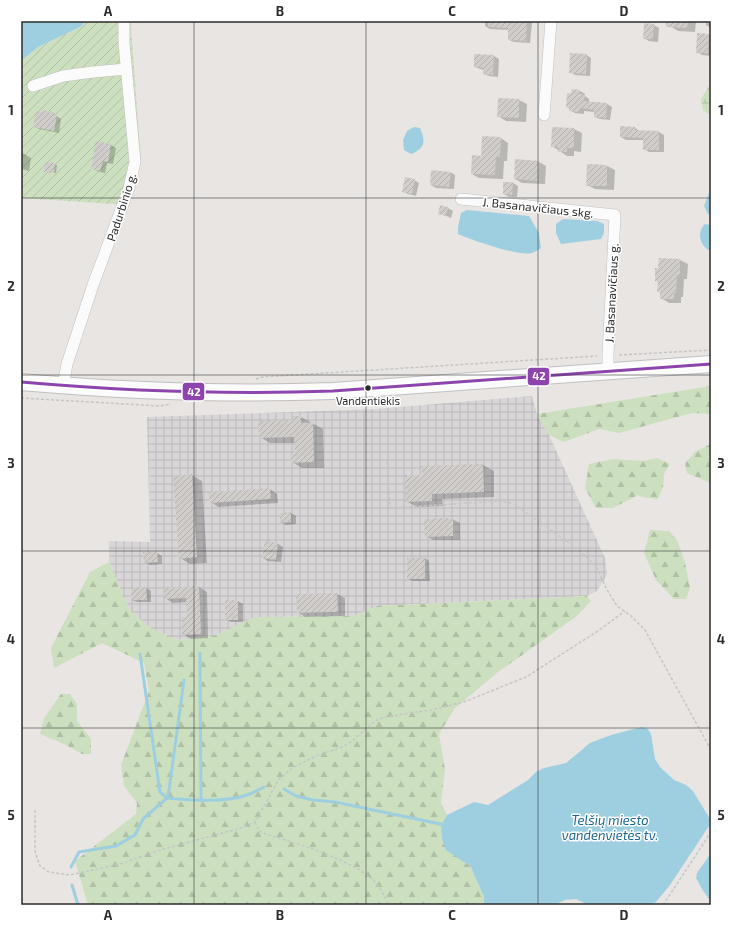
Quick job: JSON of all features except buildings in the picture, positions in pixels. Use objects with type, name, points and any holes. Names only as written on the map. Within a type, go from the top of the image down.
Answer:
[{"type":"main road","points":[[21,382],[63,386],[187,393],[285,393],[711,364]]},
{"type":"street","name":"Padurbinio g.","points":[[63,386],[70,357],[93,284],[129,188],[135,162],[126,69],[124,21]]},
{"type":"street","points":[[544,115],[551,21]]},
{"type":"street","points":[[33,86],[63,76],[126,69]]},
{"type":"street","name":"J. Basanavičiaus skg.","points":[[461,199],[615,216]]},
{"type":"street","name":"J. Basanavičiaus g.","points":[[608,371],[615,216]]},
{"type":"path","points":[[387,462],[390,508],[500,501],[514,504],[579,550],[596,566],[606,588],[617,606],[625,611],[645,630],[711,750]]},
{"type":"path","points":[[35,810],[35,852],[40,866],[49,872],[70,875],[120,864],[160,850],[241,828],[255,822],[279,779],[294,767],[316,756],[342,748],[375,721],[384,717],[431,710],[464,702],[526,677],[598,631],[625,611]]},
{"type":"path","points":[[255,822],[259,831],[337,859],[357,869],[373,880],[382,891],[389,905]]},
{"type":"path","points":[[663,905],[711,832]]},
{"type":"shaded area","points":[[532,396],[537,414],[549,435],[605,558],[607,575],[597,591],[587,596],[378,606],[353,616],[261,617],[250,619],[217,635],[178,640],[152,629],[130,611],[109,562],[109,541],[150,542],[147,417],[376,409]]},
{"type":"green space","points":[[84,21],[132,21],[131,28],[141,162],[129,205],[21,198],[21,61],[38,47],[82,26]]},
{"type":"green space","points":[[711,85],[710,115],[703,110],[701,99]]},
{"type":"green space","points":[[711,386],[711,414],[692,413],[619,433],[599,429],[564,442],[549,435],[537,414]]},
{"type":"green space","points":[[711,444],[711,483],[687,473],[685,463],[696,451]]},
{"type":"green space","points":[[657,458],[670,464],[664,474],[663,487],[658,499],[646,498],[638,495],[613,508],[596,508],[585,488],[589,464],[613,459],[644,461]]},
{"type":"green space","points":[[650,530],[669,531],[677,540],[685,562],[690,588],[686,599],[674,599],[656,580],[644,553]]},
{"type":"green space","points":[[109,562],[130,611],[152,629],[178,640],[217,635],[250,619],[261,617],[353,616],[377,606],[587,596],[591,601],[577,616],[498,672],[455,708],[439,734],[445,769],[441,803],[447,815],[441,825],[462,861],[470,865],[484,897],[484,905],[88,905],[75,861],[136,814],[137,803],[124,786],[121,765],[149,691],[144,663],[102,643],[54,668],[51,648],[90,572]]},
{"type":"green space","points":[[61,694],[70,694],[77,704],[77,721],[91,739],[91,754],[82,754],[64,744],[40,734],[44,718]]},
{"type":"water","points":[[21,21],[84,21],[82,26],[38,47],[21,61]]},
{"type":"water","points":[[414,127],[420,128],[423,137],[423,144],[422,147],[416,152],[411,154],[404,150],[403,140],[407,131]]},
{"type":"water","points":[[711,188],[711,215],[708,214],[704,206]]},
{"type":"water","points":[[467,210],[529,216],[539,233],[541,248],[532,253],[517,253],[484,244],[458,234],[461,213]]},
{"type":"water","points":[[563,219],[597,221],[604,224],[604,233],[601,239],[561,244],[556,233],[556,224]]},
{"type":"water","points":[[705,224],[711,225],[711,251],[704,246],[700,239],[702,227]]},
{"type":"water","name":"Telšių miesto vandenvietės tv.","points":[[642,727],[648,729],[651,734],[655,759],[660,767],[674,780],[686,785],[693,791],[710,819],[709,826],[670,885],[656,902],[649,905],[588,905],[576,899],[565,900],[554,905],[484,905],[484,897],[470,865],[446,850],[442,839],[441,825],[447,815],[474,802],[488,805],[528,780],[536,772],[544,768],[566,763],[590,743],[611,735]]},
{"type":"water","points":[[711,853],[711,902],[696,878],[697,873]]},
{"type":"waterway","points":[[200,653],[201,801]]},
{"type":"waterway","points":[[140,654],[160,792],[167,798],[184,680]]},
{"type":"waterway","points":[[71,867],[79,852],[116,846],[135,835],[143,819],[167,798],[186,800],[218,800],[238,798],[264,787]]},
{"type":"waterway","points":[[284,789],[296,796],[313,800],[335,802],[445,825]]},
{"type":"waterway","points":[[72,885],[78,905]]},
{"type":"transit line","name":"42","points":[[21,382],[99,388],[177,391],[255,393],[333,391],[711,364]]},
{"type":"place","name":"Vandentiekis","points":[[368,388]]}]
